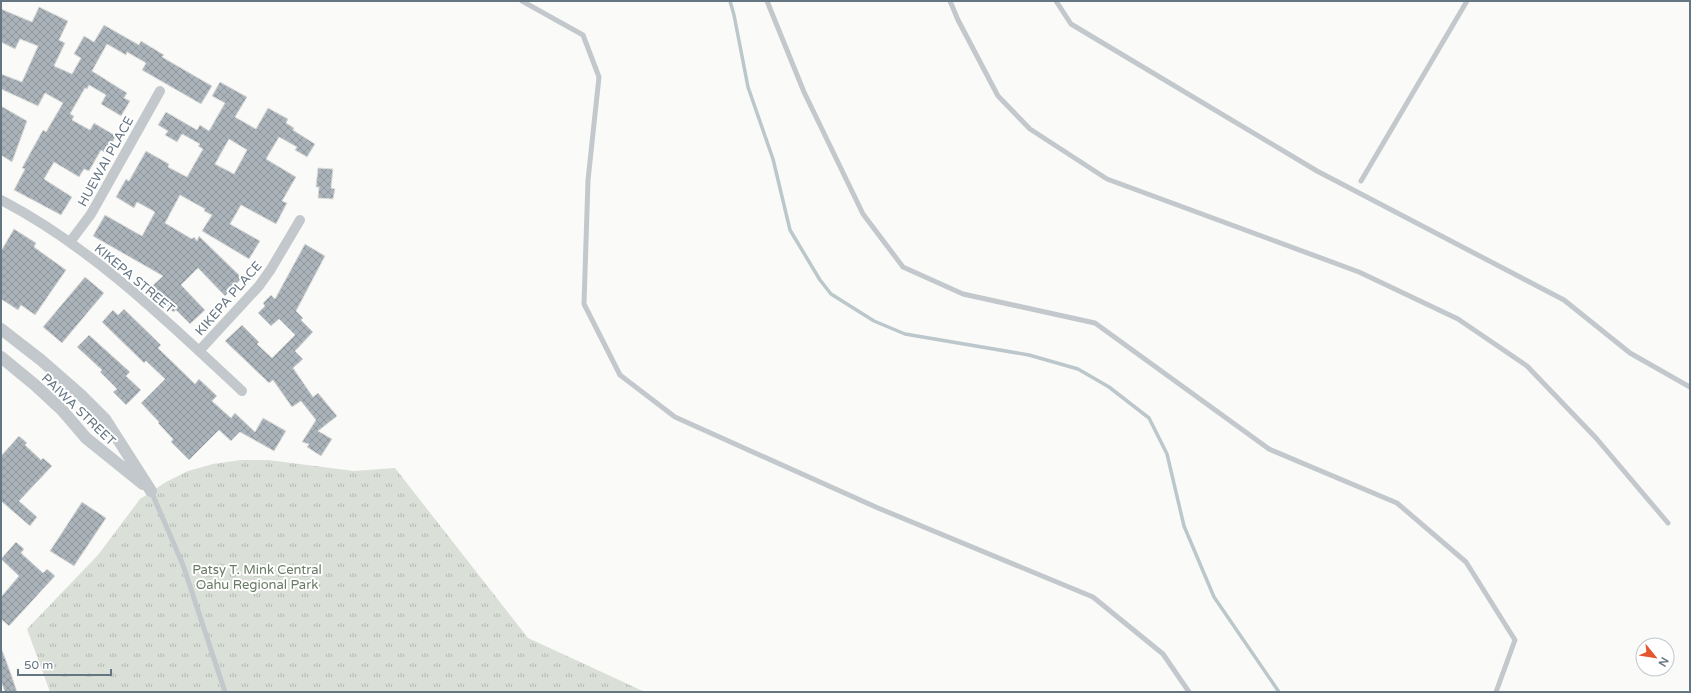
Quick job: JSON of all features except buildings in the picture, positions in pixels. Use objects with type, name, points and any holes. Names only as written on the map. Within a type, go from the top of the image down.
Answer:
[{"type":"street","name":"HUEWAI PLACE","points":[[70,242],[91,214],[160,91]]},
{"type":"street","name":"KIKEPA STREET","points":[[1,200],[70,242],[121,281],[242,391]]},
{"type":"street","name":"KIKEPA PLACE","points":[[199,351],[259,286],[271,269],[300,220]]},
{"type":"street","name":"PAIWA STREET","points":[[1,329],[41,360],[81,395],[105,419],[151,491]]},
{"type":"street","name":"PAIWA STREET","points":[[1,358],[35,385],[62,410],[86,438],[151,491]]},
{"type":"lane","points":[[522,1],[583,35],[599,77],[588,180],[584,304],[620,375],[675,417],[878,508],[1093,597],[1163,654],[1189,692]]},
{"type":"lane","points":[[767,1],[804,92],[863,214],[903,267],[963,294],[1096,323],[1269,449],[1398,503],[1466,562],[1515,640],[1496,692]]},
{"type":"lane","points":[[950,1],[958,20],[998,96],[1030,129],[1107,179],[1359,272],[1458,319],[1527,366],[1596,438],[1668,522]]},
{"type":"lane","points":[[1056,1],[1071,24],[1317,171],[1564,300],[1630,353],[1690,387]]},
{"type":"lane","points":[[1361,181],[1467,1]]},
{"type":"lane","points":[[151,491],[183,565],[225,692]]},
{"type":"green space","name":"Patsy T. Mink Central Oahu Regional Park","points":[[241,460],[268,460],[354,471],[395,468],[528,638],[645,692],[50,692],[27,629],[98,555],[140,499],[166,482],[188,471],[213,464]]},
{"type":"waterway","points":[[730,1],[748,87],[773,159],[790,230],[820,280],[831,294],[874,321],[905,334],[1029,355],[1078,369],[1109,387],[1149,418],[1167,454],[1184,526],[1214,597],[1279,692]]}]
